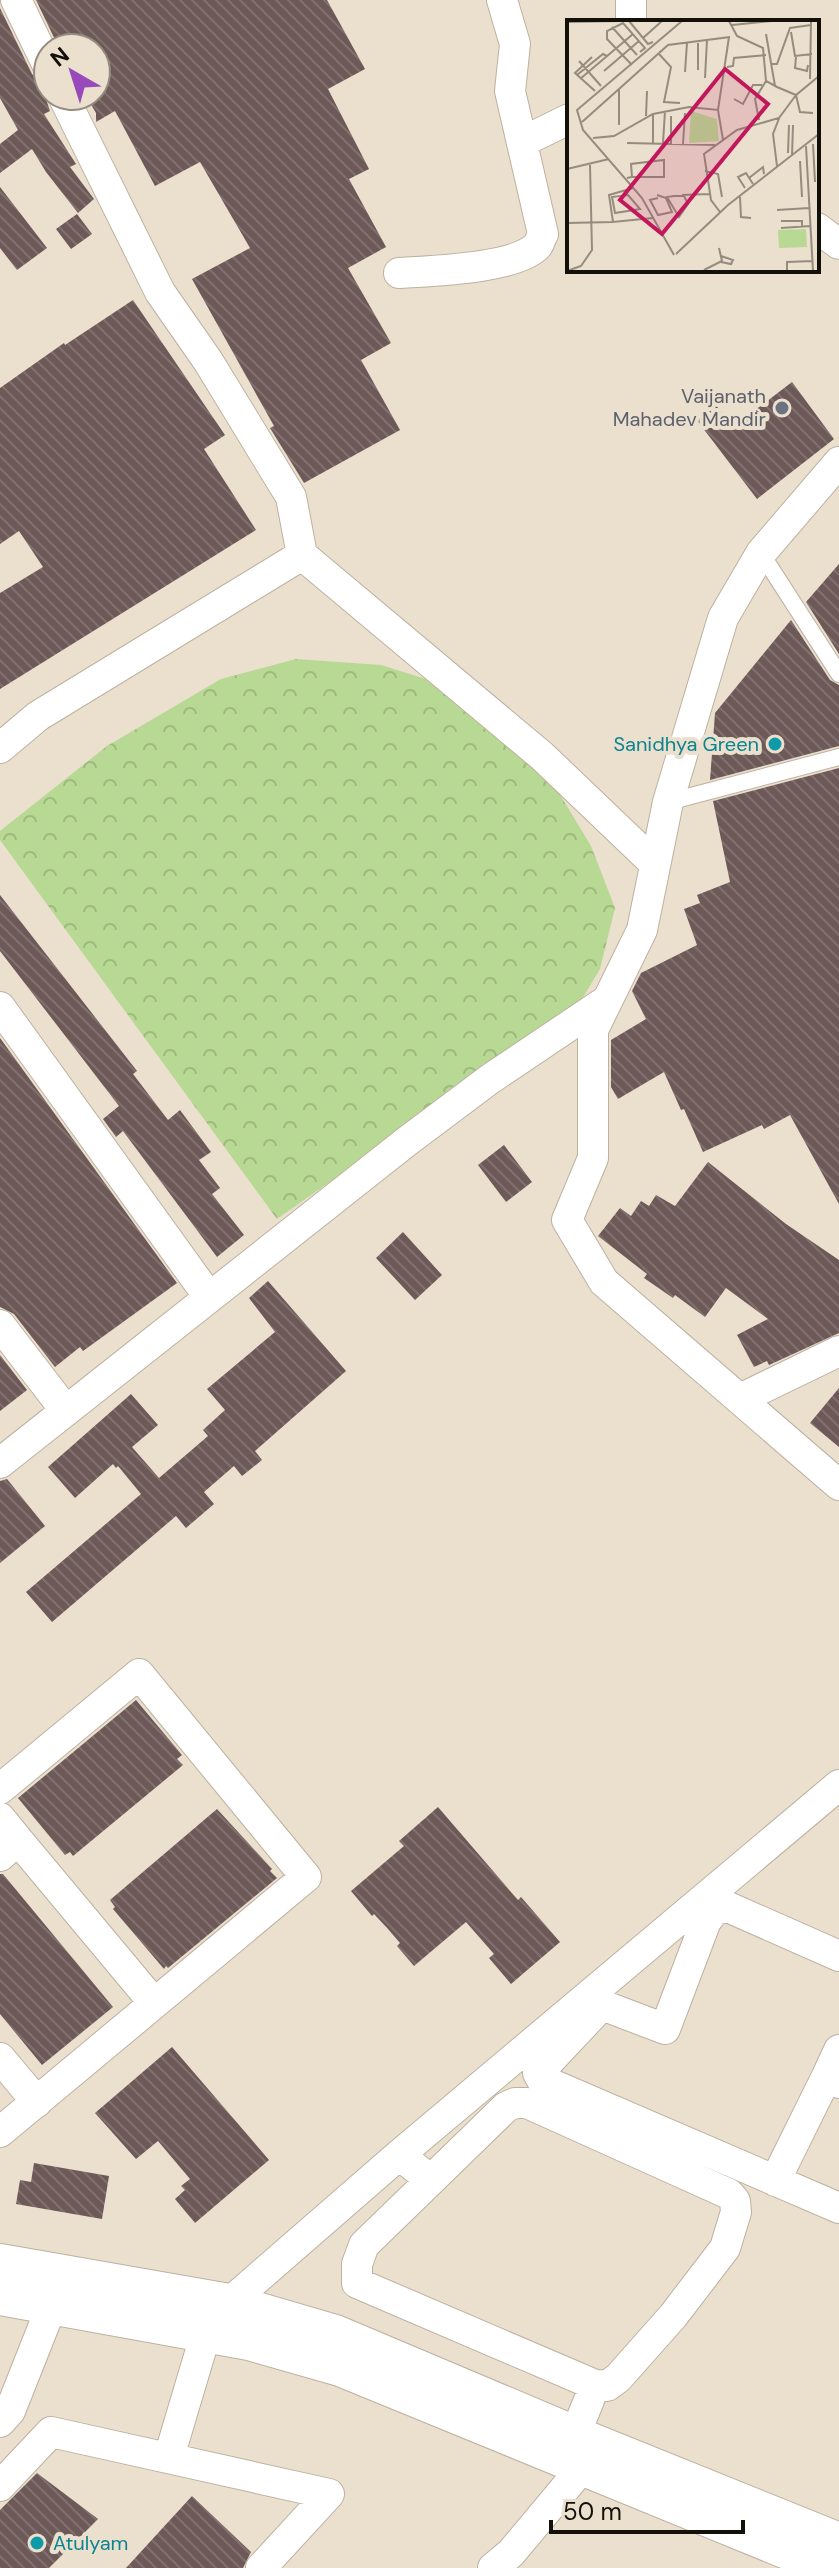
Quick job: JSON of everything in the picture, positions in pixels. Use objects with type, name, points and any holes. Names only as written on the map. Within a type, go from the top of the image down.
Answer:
[{"type":"street","points":[[16,0],[32,33]]},
{"type":"street","points":[[399,273],[485,267],[539,245],[543,234],[510,91],[515,44],[502,0]]},
{"type":"street","points":[[71,112],[160,292],[208,361],[291,497],[302,555],[542,756],[655,864]]},
{"type":"street","points":[[522,142],[567,120]]},
{"type":"street","points":[[819,229],[839,244]]},
{"type":"street","points":[[839,462],[761,553],[723,618],[668,802],[642,930],[593,1030],[593,1158],[567,1220],[604,1282],[839,1485]]},
{"type":"street","points":[[0,748],[38,716],[302,555]]},
{"type":"street","points":[[0,1463],[490,1079],[609,999]]},
{"type":"street","points":[[0,1007],[209,1297]]},
{"type":"street","points":[[0,1325],[66,1411]]},
{"type":"street","points":[[740,1399],[839,1351]]},
{"type":"street","points":[[0,1789],[139,1674],[306,1877],[0,2132]]},
{"type":"street","points":[[839,1785],[650,1944],[594,2002],[538,2073],[542,2080],[839,2208]]},
{"type":"street","points":[[6,1838],[154,2003]]},
{"type":"street","points":[[594,2002],[665,2029],[706,1921],[715,1910],[728,1907],[839,1956]]},
{"type":"street","points":[[650,1944],[691,1960]]},
{"type":"street","points":[[229,2303],[399,2155],[594,2002]]},
{"type":"street","points":[[775,2181],[833,2081],[839,2050]]},
{"type":"street","points":[[0,2058],[37,2102]]},
{"type":"street","points":[[527,2103],[729,2194],[735,2201],[736,2212],[725,2248],[673,2316],[618,2378],[607,2386],[595,2385],[357,2283],[357,2264],[364,2245],[431,2180],[506,2107],[527,2103]]},
{"type":"street","points":[[399,2155],[431,2180]]},
{"type":"street","points":[[0,2263],[229,2303],[335,2334],[578,2452],[831,2568]]},
{"type":"street","points":[[0,2296],[249,2341],[340,2367],[839,2542]]},
{"type":"street","points":[[0,2422],[10,2411],[52,2305]]},
{"type":"street","points":[[169,2457],[206,2333]]},
{"type":"street","points":[[493,2568],[511,2553],[578,2452],[595,2385]]},
{"type":"street","points":[[0,2486],[51,2432],[329,2494],[261,2568]]},
{"type":"lane","points":[[761,553],[839,674]]},
{"type":"lane","points":[[668,802],[839,757]]},
{"type":"green space","points":[[296,659],[381,665],[429,680],[553,783],[591,846],[615,908],[600,969],[576,1009],[277,1219],[0,840],[0,831],[107,746],[221,679]]},
{"type":"building","points":[[36,0],[327,0],[365,69],[328,89],[369,169],[349,179],[386,247],[348,268],[391,343],[361,360],[400,430],[304,483],[270,428],[274,426],[192,279],[250,248],[200,162],[155,186],[115,111],[96,122],[95,112],[112,112],[112,32],[51,32]]},
{"type":"building","points":[[0,8],[32,74],[32,112],[48,112],[44,114],[76,164],[70,167],[94,199],[78,213],[32,149],[0,173],[0,144],[18,130],[0,98]]},
{"type":"building","points":[[0,187],[47,248],[17,270],[0,248]]},
{"type":"building","points":[[77,214],[92,234],[71,249],[56,229]]},
{"type":"building","points":[[133,300],[225,435],[204,449],[256,530],[0,689],[0,593],[43,567],[19,531],[0,544],[0,388]]},
{"type":"building","points":[[792,382],[834,439],[757,499],[696,419],[715,404],[733,427]]},
{"type":"building","points":[[839,564],[839,654],[806,602]]},
{"type":"building","points":[[791,620],[830,680],[839,685],[839,746],[710,780],[715,713]]},
{"type":"building","points":[[839,768],[839,1204],[790,1115],[764,1129],[762,1125],[703,1152],[664,1072],[618,1099],[611,1087],[611,1040],[646,1019],[632,991],[641,973],[697,945],[684,909],[700,903],[697,895],[730,882],[713,801]]},
{"type":"building","points":[[0,895],[137,1071],[133,1074],[168,1120],[180,1110],[211,1152],[199,1160],[220,1188],[212,1194],[244,1235],[217,1257],[123,1131],[116,1137],[103,1119],[119,1106],[0,951]]},
{"type":"building","points":[[0,1038],[177,1283],[83,1351],[80,1347],[55,1367],[14,1314],[0,1307]]},
{"type":"building","points":[[504,1145],[532,1182],[506,1202],[478,1165]]},
{"type":"building","points":[[708,1162],[786,1224],[839,1260],[839,1333],[769,1365],[767,1361],[754,1367],[737,1335],[768,1319],[726,1288],[705,1317],[644,1278],[647,1274],[598,1236],[620,1208],[631,1216],[641,1201],[649,1206],[656,1195],[675,1206]]},
{"type":"building","points":[[403,1232],[442,1275],[415,1300],[376,1258]]},
{"type":"building","points":[[268,1281],[346,1371],[255,1451],[262,1460],[242,1476],[234,1466],[204,1492],[214,1504],[186,1528],[176,1516],[52,1622],[26,1592],[141,1494],[113,1464],[75,1498],[48,1467],[131,1394],[158,1425],[132,1447],[159,1478],[208,1436],[203,1430],[225,1410],[207,1389],[275,1332],[249,1298]]},
{"type":"building","points":[[0,1355],[27,1390],[0,1411]]},
{"type":"building","points":[[839,1388],[839,1447],[810,1423]]},
{"type":"building","points":[[7,1479],[45,1526],[0,1563],[0,1481]]},
{"type":"building","points":[[136,1700],[182,1755],[177,1759],[183,1765],[73,1856],[70,1852],[65,1855],[18,1798]]},
{"type":"building","points":[[438,1807],[518,1900],[521,1897],[560,1942],[511,1984],[489,1958],[494,1954],[466,1922],[414,1966],[397,1946],[400,1943],[351,1891],[404,1846],[399,1841]]},
{"type":"building","points":[[217,1809],[277,1878],[164,1969],[113,1909],[115,1907],[110,1900]]},
{"type":"building","points":[[0,1874],[113,2007],[42,2065],[0,2014]]},
{"type":"building","points":[[172,2047],[269,2160],[195,2223],[175,2199],[185,2190],[181,2186],[190,2179],[158,2141],[136,2159],[95,2113]]},
{"type":"building","points":[[34,2163],[109,2176],[102,2219],[16,2204],[20,2180],[31,2182]]},
{"type":"building","name":"Atulyam","points":[[37,2473],[98,2519],[49,2568],[0,2568],[0,2510]]},
{"type":"building","name":"Atulyam","points":[[192,2496],[251,2552],[243,2568],[126,2568]]},
{"type":"place","name":"Vaijanath Mahadev Mandir","points":[[782,408]]},
{"type":"place","name":"Sanidhya Green","points":[[775,744]]},
{"type":"place","name":"Atulyam","points":[[37,2543]]}]
